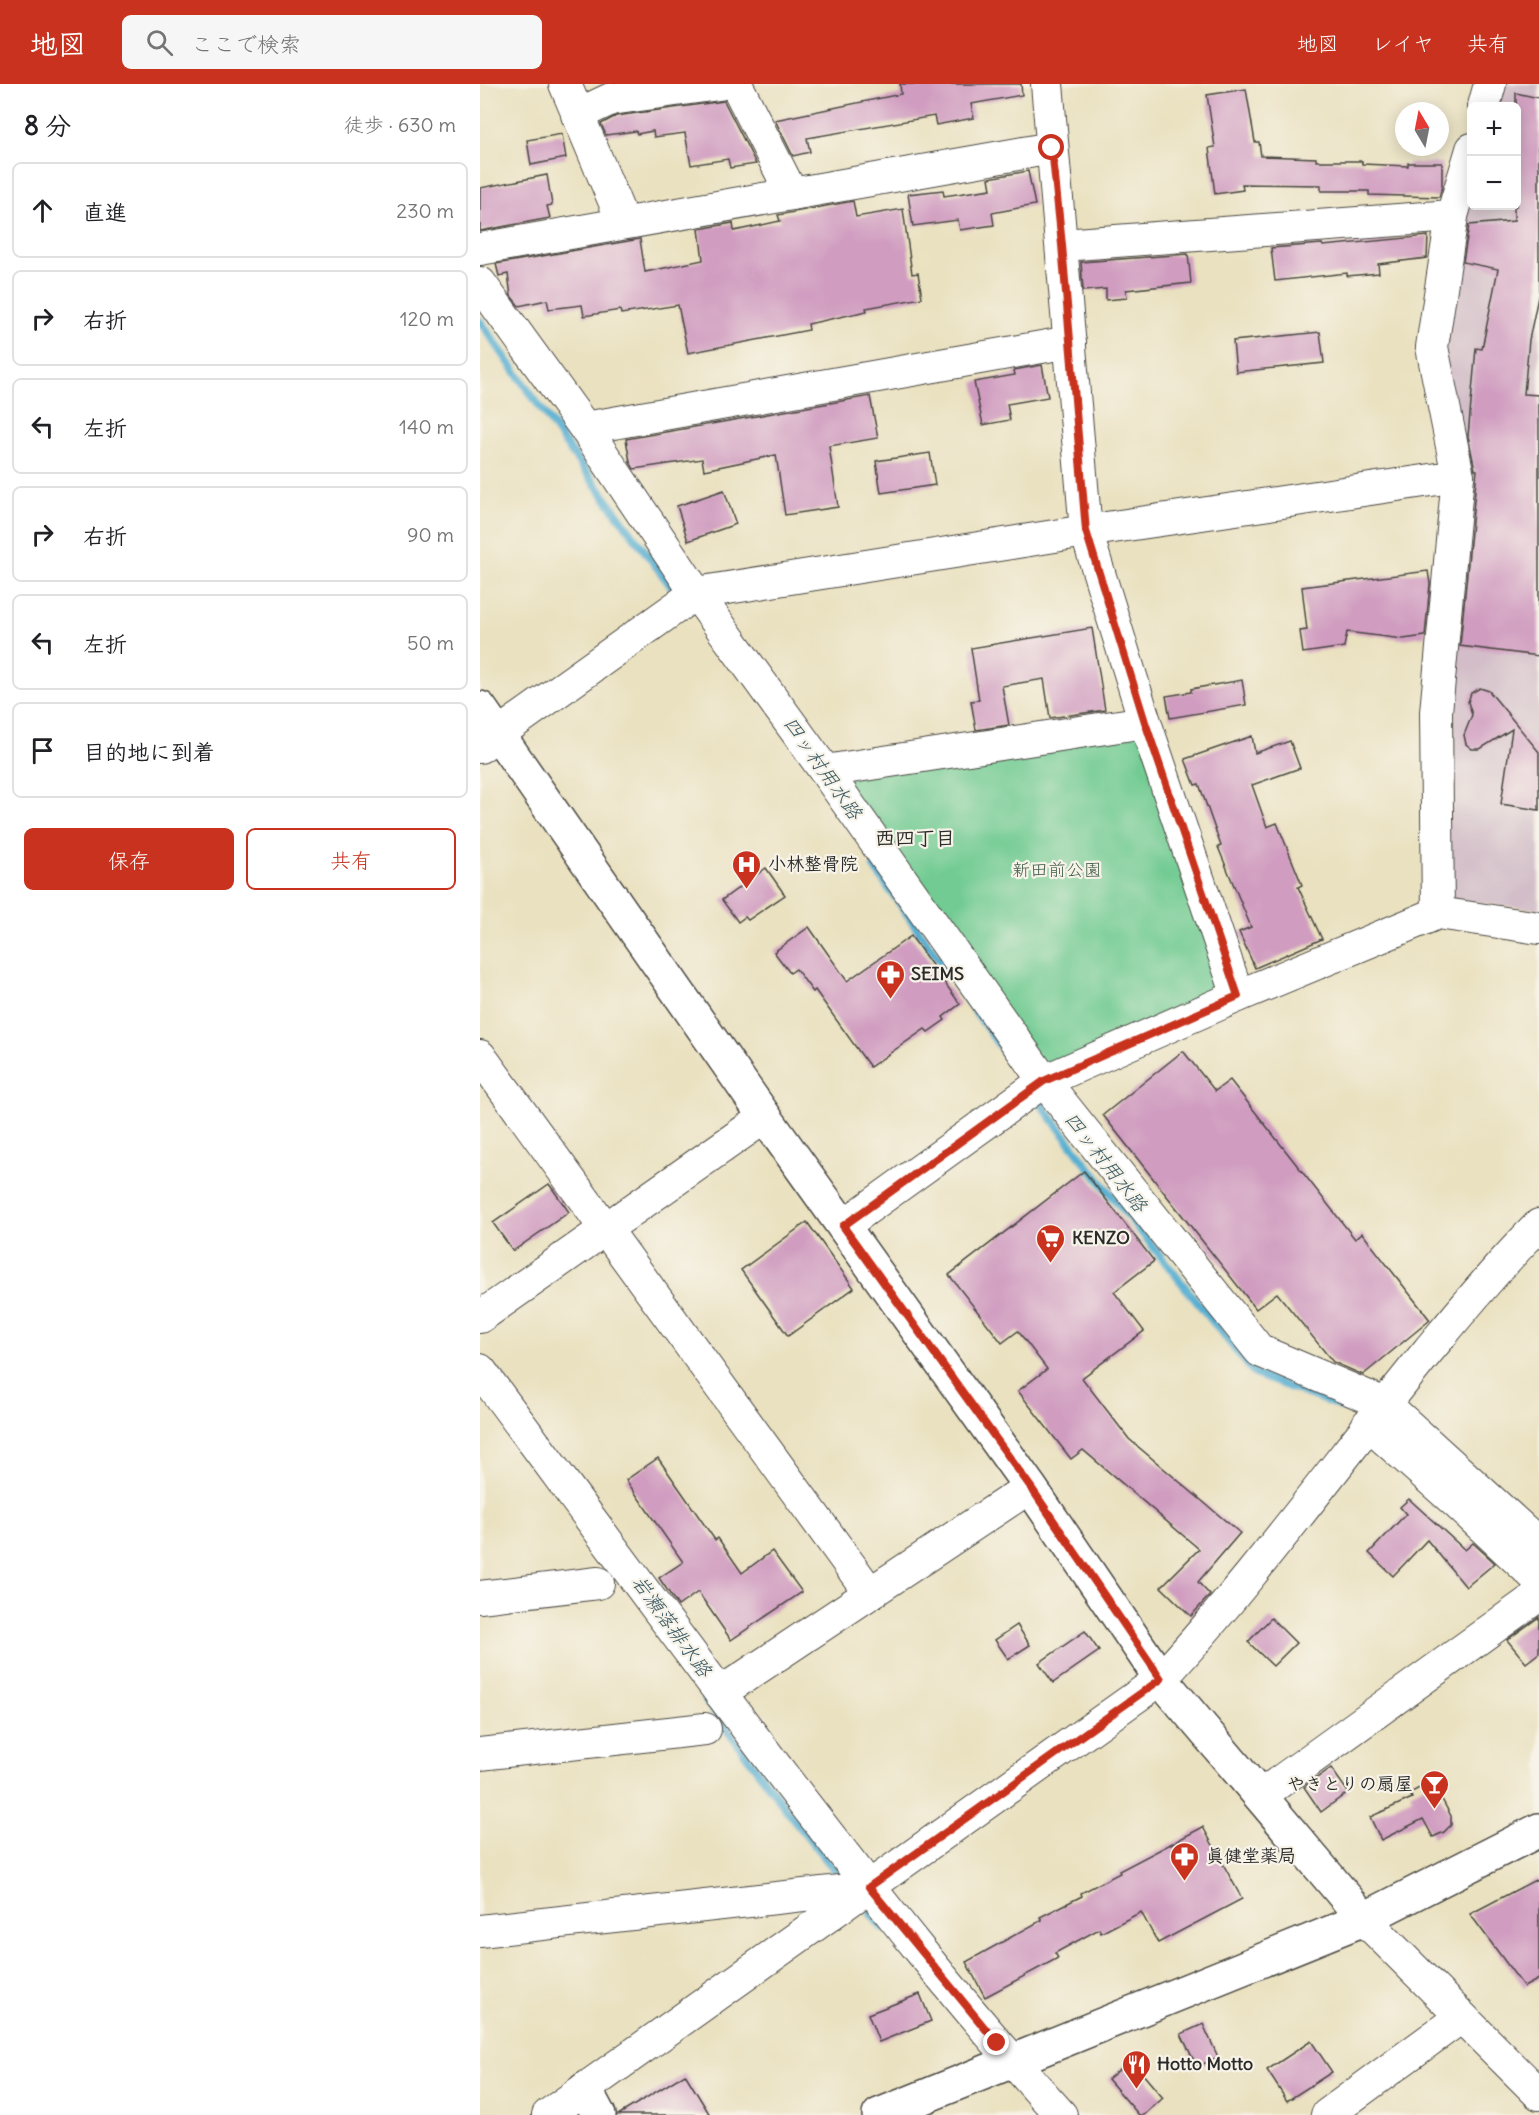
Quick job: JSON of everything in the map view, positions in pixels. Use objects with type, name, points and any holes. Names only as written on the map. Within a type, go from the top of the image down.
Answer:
[{"type":"street","points":[[565,84],[623,222]]},
{"type":"street","points":[[577,115],[611,99],[719,84]]},
{"type":"street","points":[[736,84],[792,194]]},
{"type":"street","points":[[1047,84],[1086,531],[1145,722],[1238,996]]},
{"type":"street","points":[[1485,102],[1490,84]]},
{"type":"street","points":[[480,249],[1052,148]]},
{"type":"street","points":[[1438,913],[1436,712],[1458,476],[1432,347],[1452,216],[1470,156]]},
{"type":"street","points":[[1062,245],[1452,216]]},
{"type":"street","points":[[480,283],[585,428],[696,593],[1044,1081],[1260,1351],[1376,1414],[1539,1544]]},
{"type":"street","points":[[585,428],[1070,342]]},
{"type":"street","points":[[1458,476],[1086,531],[696,593],[486,730],[1030,1486],[1161,1679],[1364,1919],[1539,2094]]},
{"type":"street","points":[[825,771],[1145,722]]},
{"type":"street","points":[[843,1226],[1044,1081],[1238,996],[1438,913],[1539,928]]},
{"type":"street","points":[[480,1056],[870,1593]]},
{"type":"street","points":[[480,1317],[765,1117]]},
{"type":"street","points":[[548,2115],[592,2102],[869,1887],[1161,1679],[1201,1635],[1376,1414],[1501,1263],[1539,1225]]},
{"type":"street","points":[[480,1370],[720,1693],[869,1887],[1013,2061],[1061,2115]]},
{"type":"street","points":[[1376,1414],[1460,1505],[1539,1580]]},
{"type":"street","points":[[720,1693],[1030,1486]]},
{"type":"street","points":[[480,1597],[598,1583]]},
{"type":"street","points":[[1260,1796],[1539,1595]]},
{"type":"street","points":[[480,1754],[705,1729]]},
{"type":"street","points":[[879,2115],[1364,1919],[1539,1830]]},
{"type":"street","points":[[481,1928],[869,1887]]},
{"type":"street","points":[[1327,2115],[1461,2017]]},
{"type":"shaded area","points":[[1502,84],[1539,84],[1539,910],[1444,899],[1441,712],[1463,476],[1438,345],[1457,217],[1467,210],[1521,210],[1521,102],[1495,102]]},
{"type":"green space","name":"新田前公園","points":[[1145,722],[1238,996],[1044,1081],[825,771]]},
{"type":"building","points":[[900,84],[1021,84],[1022,95],[971,104],[974,118],[936,125],[934,116],[807,138],[810,152],[793,156],[775,120],[901,94]]},
{"type":"building","points":[[1246,89],[1255,142],[1259,142],[1261,156],[1316,158],[1316,161],[1362,161],[1362,164],[1408,166],[1408,163],[1442,163],[1442,187],[1439,197],[1369,195],[1369,191],[1321,191],[1321,185],[1242,184],[1243,190],[1215,194],[1209,148],[1215,147],[1207,95]]},
{"type":"building","points":[[1516,93],[1539,98],[1539,292],[1529,340],[1524,394],[1539,395],[1539,656],[1460,646],[1477,470],[1475,470],[1468,436],[1476,348],[1482,349],[1498,269],[1463,262],[1469,225],[1514,221],[1514,210],[1521,210],[1521,102],[1516,102]]},
{"type":"building","points":[[724,101],[756,164],[730,168],[728,159],[691,165],[685,133],[654,137],[653,131],[637,134],[636,131],[606,135],[601,124],[616,116]]},
{"type":"building","points":[[562,134],[566,158],[531,165],[527,140]]},
{"type":"building","points":[[1028,171],[1035,205],[992,213],[994,225],[960,230],[958,220],[913,226],[908,194],[943,190],[944,196],[991,189],[989,178]]},
{"type":"building","points":[[547,175],[552,205],[547,206],[550,218],[480,231],[480,188]]},
{"type":"building","points":[[853,201],[856,217],[903,209],[912,274],[918,273],[922,298],[866,308],[867,311],[808,324],[809,330],[688,353],[678,305],[621,314],[620,310],[584,316],[582,305],[549,309],[547,300],[519,306],[511,296],[508,274],[499,276],[496,264],[640,239],[645,272],[703,260],[699,229],[733,223],[734,231],[780,221],[778,215]]},
{"type":"building","points":[[1428,236],[1427,258],[1378,264],[1379,273],[1347,276],[1347,273],[1275,281],[1271,248],[1322,244],[1323,246]]},
{"type":"building","points":[[1188,254],[1191,283],[1126,290],[1127,298],[1106,300],[1106,289],[1083,291],[1081,262]]},
{"type":"building","points":[[1320,332],[1324,363],[1236,372],[1233,341]]},
{"type":"building","points":[[1042,365],[1048,397],[1007,404],[1010,420],[983,425],[974,382],[1015,375],[1014,370]]},
{"type":"building","points":[[870,396],[878,438],[829,446],[838,507],[785,515],[776,455],[704,470],[702,459],[634,469],[630,462],[626,439]]},
{"type":"building","points":[[930,453],[935,485],[881,493],[876,461]]},
{"type":"building","points":[[724,490],[736,524],[688,541],[677,506]]},
{"type":"building","points":[[1428,571],[1430,584],[1425,636],[1403,639],[1347,632],[1344,647],[1303,653],[1300,631],[1307,630],[1302,587]]},
{"type":"building","points":[[1092,628],[1105,710],[1050,718],[1044,679],[1002,686],[1009,725],[976,730],[971,701],[979,700],[971,648]]},
{"type":"building","points":[[1242,680],[1246,705],[1170,718],[1166,696]]},
{"type":"building","points":[[1480,688],[1489,691],[1539,752],[1539,810],[1501,804],[1512,729],[1480,749],[1472,749],[1466,744],[1464,735],[1472,715],[1468,702],[1471,693]]},
{"type":"building","points":[[1252,736],[1255,753],[1290,741],[1300,768],[1252,785],[1267,827],[1277,823],[1302,885],[1298,887],[1322,939],[1255,968],[1239,932],[1251,927],[1218,847],[1221,846],[1199,784],[1195,785],[1185,759]]},
{"type":"building","points":[[766,868],[785,895],[748,920],[745,917],[738,922],[722,900]]},
{"type":"building","points":[[809,927],[847,981],[911,936],[960,1004],[943,1017],[945,1020],[928,1032],[925,1029],[870,1067],[815,990],[813,992],[796,969],[790,973],[774,952]]},
{"type":"building","points":[[1183,1051],[1215,1091],[1230,1080],[1355,1239],[1362,1233],[1430,1320],[1363,1375],[1333,1362],[1277,1293],[1256,1309],[1103,1115]]},
{"type":"building","points":[[1084,1171],[1154,1261],[1114,1292],[1144,1331],[1082,1378],[1129,1439],[1240,1533],[1198,1582],[1210,1595],[1191,1616],[1161,1587],[1199,1549],[1083,1450],[1071,1459],[1018,1391],[1047,1369],[1018,1331],[1002,1343],[949,1275]]},
{"type":"building","points":[[549,1184],[569,1212],[513,1251],[493,1223]]},
{"type":"building","points":[[807,1222],[854,1288],[788,1336],[741,1270]]},
{"type":"building","points":[[658,1458],[715,1540],[718,1538],[742,1573],[772,1551],[802,1592],[731,1640],[698,1592],[678,1606],[659,1578],[683,1562],[626,1480]]},
{"type":"building","points":[[1409,1499],[1465,1550],[1473,1543],[1495,1563],[1466,1587],[1427,1540],[1393,1576],[1369,1553],[1406,1514],[1400,1507]]},
{"type":"building","points":[[1539,1617],[1539,1653],[1526,1663],[1507,1640]]},
{"type":"building","points":[[1271,1618],[1296,1643],[1273,1666],[1248,1642]]},
{"type":"building","points":[[1017,1625],[1030,1645],[1008,1659],[995,1640]]},
{"type":"building","points":[[1085,1631],[1099,1651],[1053,1683],[1039,1663]]},
{"type":"building","points":[[1331,1768],[1348,1792],[1321,1812],[1304,1787]]},
{"type":"building","points":[[1432,1781],[1451,1816],[1451,1825],[1444,1832],[1433,1837],[1423,1819],[1381,1840],[1370,1817],[1412,1798],[1410,1793]]},
{"type":"building","points":[[1203,1827],[1242,1899],[1158,1943],[1141,1912],[1101,1933],[1099,1929],[1055,1953],[1058,1958],[985,1997],[966,1962],[1042,1920],[1040,1917],[1082,1896],[1081,1893],[1120,1873],[1119,1871]]},
{"type":"building","points":[[1539,1878],[1539,1979],[1524,1987],[1470,1914]]},
{"type":"building","points":[[920,1994],[931,2021],[879,2042],[868,2014]]},
{"type":"building","points":[[1203,2024],[1218,2057],[1197,2067],[1181,2034]]},
{"type":"building","points":[[1311,2041],[1332,2072],[1287,2101],[1267,2070]]},
{"type":"building","name":"Hotto Motto","points":[[1131,2060],[1163,2098],[1144,2115],[1139,2115],[1108,2079]]},
{"type":"building","points":[[685,2074],[710,2115],[618,2115]]},
{"type":"waterway","name":"四ッ村用水路","points":[[480,321],[569,449],[679,597]]},
{"type":"waterway","name":"四ッ村用水路","points":[[874,867],[1027,1085]]},
{"type":"waterway","name":"四ッ村用水路","points":[[1034,1095],[1255,1374],[1355,1412]]},
{"type":"waterway","name":"岩瀬落排水路","points":[[705,1699],[788,1812],[841,1878]]},
{"type":"waterway","name":"岩瀬落排水路","points":[[871,1914],[883,1929]]},
{"type":"place","name":"小林整骨院","points":[[747,890]]},
{"type":"place","name":"SEIMS","points":[[890,1000]]},
{"type":"place","name":"KENZO","points":[[1051,1264]]},
{"type":"place","name":"やきとりの扇屋","points":[[1434,1810]]},
{"type":"place","name":"眞健堂薬局","points":[[1185,1882]]},
{"type":"place","name":"Hotto Motto","points":[[1136,2090]]},
{"type":"district","name":"西四丁目","points":[[915,838]]},
{"type":"route","points":[[997,2043],[869,1887],[1161,1679],[1030,1486],[843,1226],[1044,1081],[1238,996],[1145,722],[1086,531],[1052,148]]}]
